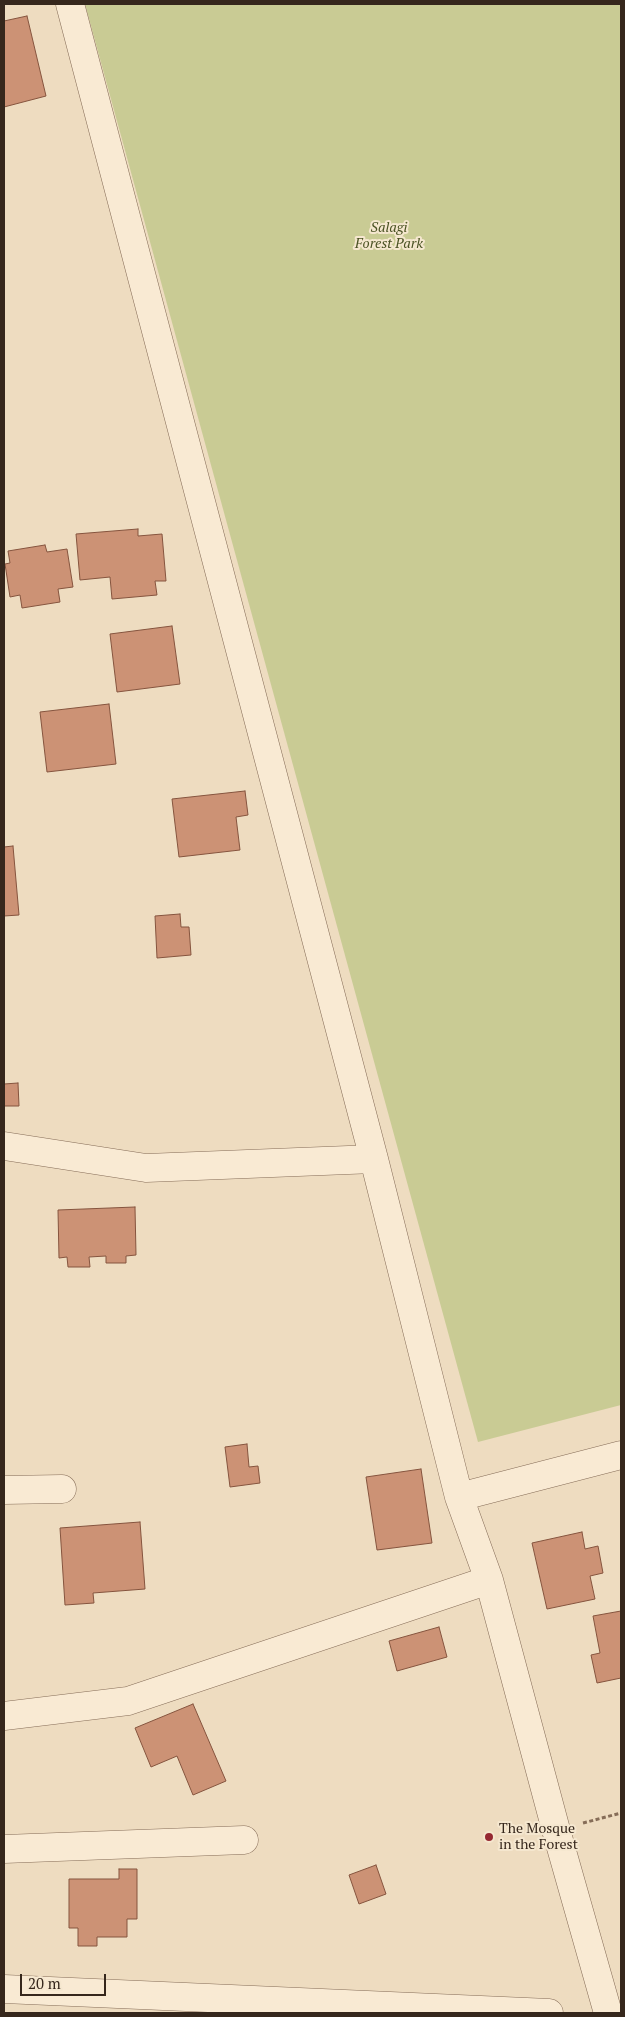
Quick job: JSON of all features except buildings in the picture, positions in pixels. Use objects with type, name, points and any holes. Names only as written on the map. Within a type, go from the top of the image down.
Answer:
[{"type":"street","points":[[70,4],[374,1159],[459,1497],[489,1580],[556,1830],[608,2013]]},
{"type":"street","points":[[4,1146],[146,1168],[374,1159]]},
{"type":"street","points":[[459,1497],[621,1455]]},
{"type":"street","points":[[4,1490],[62,1489]]},
{"type":"street","points":[[4,1716],[128,1701],[489,1580]]},
{"type":"street","points":[[4,1849],[244,1840]]},
{"type":"street","points":[[4,1990],[549,2013]]},
{"type":"path","points":[[556,1830],[621,1813]]},
{"type":"green space","name":"Salagi Forest Park","points":[[85,4],[621,4],[621,1405],[478,1442]]},
{"type":"place","name":"The Mosque in the Forest","points":[[489,1837]]}]
